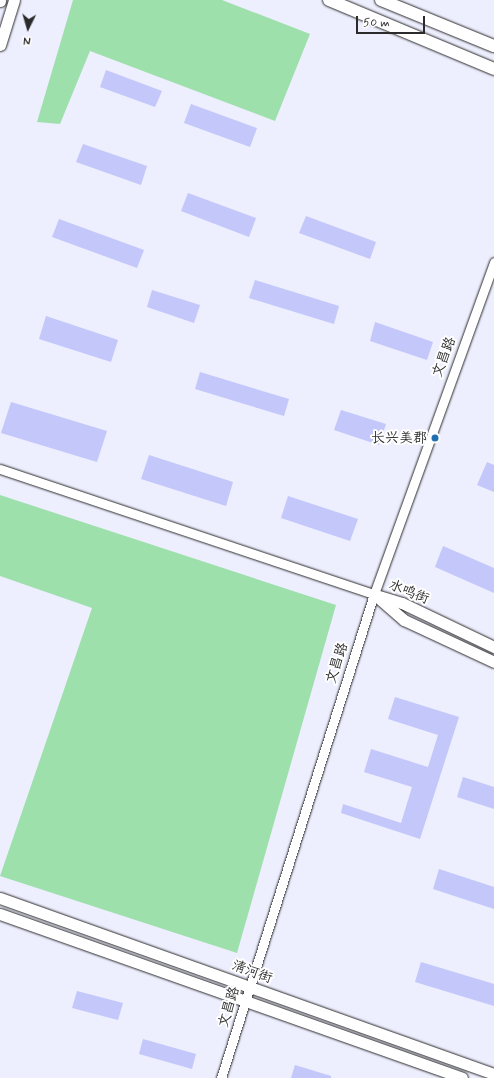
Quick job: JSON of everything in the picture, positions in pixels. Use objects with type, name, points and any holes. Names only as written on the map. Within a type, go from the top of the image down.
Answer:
[{"type":"main road","points":[[0,45],[14,0]]},
{"type":"main road","points":[[329,0],[494,69]]},
{"type":"main road","points":[[381,0],[494,46]]},
{"type":"main road","name":"水鸣街","points":[[374,594],[402,603],[494,647]]},
{"type":"main road","name":"水鸣街","points":[[374,594],[404,620],[494,662]]},
{"type":"main road","name":"清河街","points":[[0,898],[494,1074]]},
{"type":"main road","points":[[0,914],[245,1003],[462,1078]]},
{"type":"street","name":"文昌路","points":[[221,1078],[374,594],[494,262]]},
{"type":"street","points":[[0,469],[374,594]]},
{"type":"green space","points":[[73,0],[222,0],[310,34],[275,121],[90,51],[60,124],[37,122]]},
{"type":"green space","points":[[0,495],[336,605],[237,953],[0,876],[92,608],[0,576]]},
{"type":"building","points":[[106,70],[162,91],[155,107],[100,87]]},
{"type":"building","points":[[191,104],[257,128],[250,147],[184,123]]},
{"type":"building","points":[[83,144],[147,166],[141,185],[76,162]]},
{"type":"building","points":[[188,193],[256,218],[249,237],[181,211]]},
{"type":"building","points":[[306,216],[376,242],[370,259],[299,233]]},
{"type":"building","points":[[59,219],[144,250],[137,268],[52,237]]},
{"type":"building","points":[[255,280],[339,306],[334,324],[249,298]]},
{"type":"building","points":[[152,290],[200,305],[194,323],[147,307]]},
{"type":"building","points":[[46,316],[118,340],[111,362],[39,339]]},
{"type":"building","points":[[375,322],[433,342],[427,360],[370,341]]},
{"type":"building","points":[[200,372],[289,399],[284,416],[195,389]]},
{"type":"building","points":[[11,402],[107,431],[97,462],[1,433]]},
{"type":"building","points":[[341,410],[386,424],[379,445],[334,430]]},
{"type":"building","points":[[149,455],[233,482],[226,506],[141,479]]},
{"type":"building","points":[[487,462],[494,465],[494,492],[477,485]]},
{"type":"building","points":[[288,496],[358,519],[350,541],[281,518]]},
{"type":"building","points":[[443,546],[494,568],[494,593],[435,567]]},
{"type":"building","points":[[395,697],[459,717],[420,839],[341,813],[343,804],[401,823],[412,787],[364,772],[371,749],[428,767],[438,735],[388,719]]},
{"type":"building","points":[[463,777],[494,787],[494,809],[457,797]]},
{"type":"building","points":[[439,869],[494,887],[494,909],[433,889]]},
{"type":"building","points":[[421,962],[494,984],[494,1006],[415,982]]},
{"type":"building","points":[[77,991],[123,1003],[118,1020],[72,1008]]},
{"type":"building","points":[[143,1039],[196,1054],[192,1069],[139,1054]]},
{"type":"building","points":[[295,1065],[331,1076],[331,1078],[291,1078]]},
{"type":"place","name":"长兴美郡","points":[[435,438]]}]
